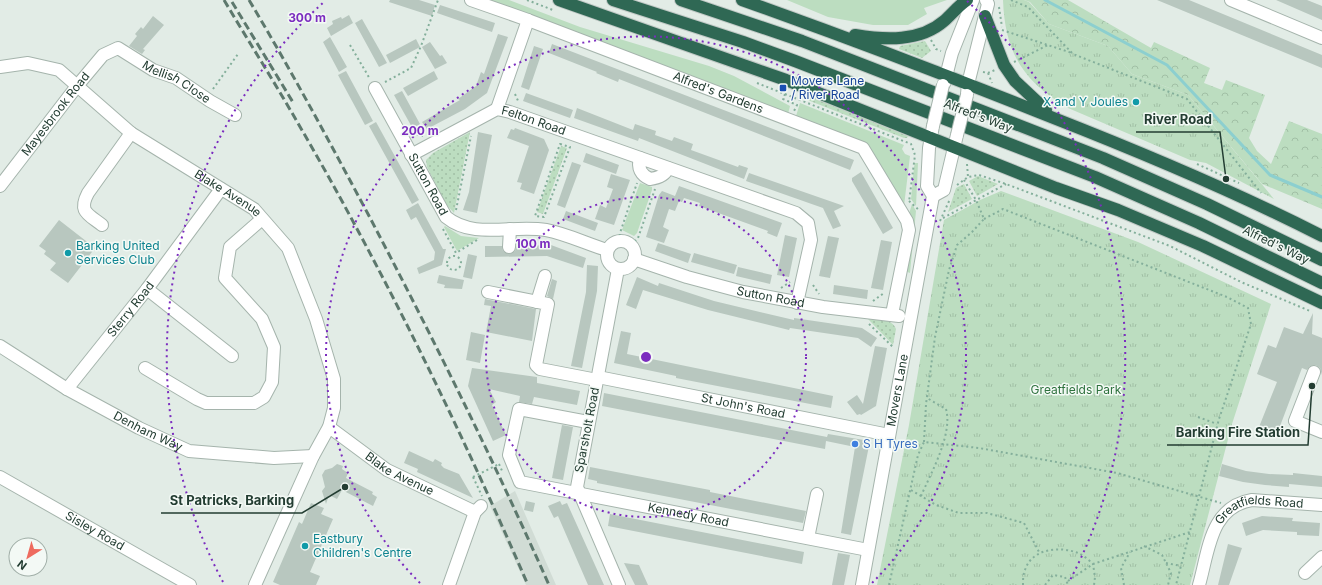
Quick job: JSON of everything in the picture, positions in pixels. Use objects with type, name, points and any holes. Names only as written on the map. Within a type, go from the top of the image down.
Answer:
[{"type":"highway","points":[[559,0],[932,132],[955,148],[1056,188],[1118,210],[1203,246],[1322,303]]},
{"type":"highway","name":"Alfred's Way","points":[[613,0],[787,58],[1080,171],[1198,223],[1322,283]]},
{"type":"highway","name":"Alfred's Way","points":[[681,0],[802,42],[1103,158],[1207,204],[1322,260]]},
{"type":"highway","points":[[742,0],[830,31],[967,89],[1060,120],[1105,137],[1252,201],[1322,236]]},
{"type":"highway","points":[[830,31],[873,38],[919,36],[945,21],[957,7],[967,0]]},
{"type":"highway","points":[[985,16],[1004,65],[1014,81],[1040,106],[1060,120]]},
{"type":"street","name":"Alfred's Gardens","points":[[471,0],[528,20],[863,148],[907,221],[909,230],[892,314]]},
{"type":"street","name":"Movers Lane","points":[[862,585],[933,196],[927,186],[932,132],[952,53],[973,0]]},
{"type":"street","points":[[933,196],[944,190],[988,4],[986,0]]},
{"type":"street","points":[[1231,0],[1322,38]]},
{"type":"street","points":[[497,109],[528,20]]},
{"type":"street","name":"Mayesbrook Road","points":[[0,186],[77,86],[103,55],[118,48]]},
{"type":"street","name":"Mellish Close","points":[[118,48],[153,70],[176,78],[206,99],[235,115]]},
{"type":"street","name":"Blake Avenue","points":[[0,67],[28,63],[59,70],[131,133],[254,209],[288,248],[316,319],[334,378],[334,408],[329,427],[313,456],[255,585]]},
{"type":"street","name":"Sutton Road","points":[[375,88],[399,134],[450,220],[462,227],[483,229],[547,230],[607,250]]},
{"type":"street","name":"Felton Road","points":[[411,155],[497,109],[519,115],[796,213],[808,223],[811,240],[797,303]]},
{"type":"street","points":[[102,225],[86,213],[83,206],[85,198],[131,133]]},
{"type":"street","points":[[640,158],[639,168],[641,172],[650,179],[657,178],[666,172],[668,168]]},
{"type":"street","name":"Sterry Road","points":[[67,388],[147,289],[222,189]]},
{"type":"street","points":[[145,368],[206,403],[254,404],[264,397],[272,382],[274,347],[262,320],[225,278],[230,247],[262,219]]},
{"type":"street","points":[[509,246],[510,229]]},
{"type":"street","points":[[625,243],[634,249],[634,259],[630,266],[618,269],[609,263],[607,250],[610,246],[625,243]]},
{"type":"street","name":"Sutton Road","points":[[634,259],[736,290],[797,303],[910,317]]},
{"type":"street","name":"Sparsholt Road","points":[[618,269],[577,483],[580,494],[619,585]]},
{"type":"street","points":[[488,292],[542,303],[545,276]]},
{"type":"street","points":[[147,289],[232,356]]},
{"type":"street","name":"St John's Road","points":[[542,303],[536,365],[540,369],[889,435]]},
{"type":"street","name":"Denham Way","points":[[0,346],[67,388],[139,428],[189,451],[274,458],[313,456]]},
{"type":"street","points":[[1314,372],[1295,422],[1322,432]]},
{"type":"street","name":"Kennedy Road","points":[[588,422],[519,409],[509,455],[520,482],[868,550]]},
{"type":"street","name":"Blake Avenue","points":[[329,427],[387,470],[478,509],[449,585]]},
{"type":"street","name":"Sisley Road","points":[[0,477],[190,585]]},
{"type":"street","points":[[808,538],[817,494]]},
{"type":"street","name":"Greatfields Road","points":[[1199,585],[1214,532],[1219,520],[1232,506],[1240,502],[1252,500],[1322,505]]},
{"type":"street","points":[[1305,573],[1322,557]]},
{"type":"path","points":[[350,45],[375,88],[411,68],[422,46],[438,0]]},
{"type":"path","points":[[1011,0],[1028,6],[1073,54]]},
{"type":"path","points":[[1002,30],[1049,45],[1187,99],[1263,196]]},
{"type":"path","points":[[930,38],[936,49],[947,52]]},
{"type":"path","points":[[1013,62],[1049,45]]},
{"type":"path","points":[[206,99],[238,54]]},
{"type":"path","points":[[978,71],[988,73],[998,68]]},
{"type":"path","points":[[775,90],[911,144],[915,156],[909,201]]},
{"type":"path","points":[[513,91],[522,109],[519,115]]},
{"type":"path","points":[[785,94],[783,99],[797,105],[793,116]]},
{"type":"path","points":[[455,257],[456,253],[439,221],[450,220],[472,130],[469,124]]},
{"type":"path","points":[[399,134],[406,131],[429,138],[432,144]]},
{"type":"path","points":[[560,144],[570,147],[544,217],[534,216],[560,144]]},
{"type":"path","points":[[1193,163],[1238,181]]},
{"type":"path","points":[[966,166],[968,177]]},
{"type":"path","points":[[641,172],[638,175],[620,233],[625,243],[638,238],[657,178]]},
{"type":"path","points":[[954,190],[956,185],[968,177],[979,175],[1006,184],[1170,246],[1241,282],[1308,310]]},
{"type":"path","points":[[964,180],[976,200],[984,219]]},
{"type":"path","points":[[942,219],[1006,184]]},
{"type":"path","points":[[937,226],[942,219],[951,197]]},
{"type":"path","points":[[889,585],[918,455],[924,442],[927,397],[935,337],[949,270],[957,245],[984,219],[1003,209],[1227,297],[1248,308],[1251,324],[1217,424],[1176,585]]},
{"type":"path","points":[[456,253],[482,237],[483,229]]},
{"type":"path","points":[[455,257],[461,260],[460,268],[458,270],[449,269],[448,266],[450,258],[455,257]]},
{"type":"path","points":[[809,280],[820,296]]},
{"type":"path","points":[[775,292],[792,281]]},
{"type":"path","points":[[872,302],[891,288],[897,289]]},
{"type":"path","points":[[869,323],[894,348]]},
{"type":"path","points":[[921,496],[943,444],[948,416],[946,409],[927,397]]},
{"type":"path","points":[[1198,417],[1217,424]]},
{"type":"path","points":[[924,442],[979,448],[1117,473],[1232,506]]},
{"type":"path","points":[[481,493],[473,476],[499,464]]},
{"type":"path","points":[[911,490],[936,505],[959,513],[987,513],[1024,523],[1040,554]]},
{"type":"path","points":[[1068,580],[1093,564],[1131,550],[1190,532]]},
{"type":"path","points":[[1144,546],[1162,555],[1171,573],[1168,585]]},
{"type":"path","points":[[1023,585],[1025,569],[1034,556],[1048,550],[1065,549],[1080,554],[1093,564],[1096,577],[1094,585]]},
{"type":"path","points":[[1124,585],[1121,568],[1131,550]]},
{"type":"path","points":[[1166,562],[1181,566]]},
{"type":"path","points":[[1045,585],[1053,575],[1065,577],[1068,580]]},
{"type":"path","points":[[1068,580],[1068,585]]},
{"type":"shaded area","points":[[515,491],[556,585],[526,585],[490,506]]},
{"type":"green space","points":[[484,0],[509,0],[580,27],[709,66],[734,76],[790,106],[788,114]]},
{"type":"green space","points":[[787,0],[947,0],[924,8],[927,14],[908,25],[873,25],[828,17]]},
{"type":"green space","points":[[1003,0],[1024,0],[1029,2],[1049,24],[1108,46],[1132,74],[1188,95],[1274,199],[1206,163],[1190,160],[1068,108],[1052,98],[1028,76],[1019,64],[1008,35]]},
{"type":"green space","points":[[1024,0],[1068,0],[1151,48],[1154,42],[1210,68],[1204,83],[1222,90],[1226,80],[1265,95],[1249,138],[1257,151],[1271,164],[1289,121],[1322,134],[1322,209],[1262,184],[1188,95],[1132,74],[1108,46],[1049,24],[1030,2]]},
{"type":"green space","points":[[925,41],[931,51],[922,58],[899,49],[900,46]]},
{"type":"green space","points":[[806,95],[908,136],[907,138],[904,138],[805,99]]},
{"type":"green space","points":[[800,103],[904,145],[902,149],[905,154],[910,156],[904,206],[868,146],[796,116]]},
{"type":"green space","points":[[470,132],[454,213],[446,204],[427,167],[426,160],[433,153]]},
{"type":"green space","points":[[561,146],[567,148],[543,214],[537,212]]},
{"type":"green space","points":[[915,163],[918,163],[916,206],[911,199]]},
{"type":"green space","points":[[978,176],[998,184],[977,196],[969,181]]},
{"type":"green space","points":[[640,183],[652,187],[652,190],[637,233],[634,236],[622,230]]},
{"type":"green space","points":[[964,184],[972,199],[948,212],[956,188]]},
{"type":"green space","name":"Greatfields Park","points":[[1001,191],[1138,242],[1271,304],[1232,424],[1190,585],[877,585],[909,425],[944,220],[980,200]]},
{"type":"green space","points":[[912,204],[916,211],[910,273],[905,271],[909,214]]},
{"type":"green space","points":[[445,226],[461,236],[479,238],[457,251],[444,227]]},
{"type":"green space","points":[[868,319],[884,320],[894,325],[896,329],[893,345]]},
{"type":"building","points":[[390,0],[419,0],[435,5],[432,16],[389,2]]},
{"type":"building","points":[[1157,0],[1189,0],[1322,55],[1322,68]]},
{"type":"building","points":[[1276,0],[1307,0],[1322,6],[1322,20]]},
{"type":"building","points":[[440,5],[495,23],[492,32],[437,13]]},
{"type":"building","points":[[349,15],[353,23],[331,36],[327,28],[333,24],[332,21],[341,17],[342,19]]},
{"type":"building","points":[[153,16],[164,25],[143,49],[145,50],[142,54],[129,46],[137,36],[135,34],[141,27],[143,29]]},
{"type":"building","points":[[362,19],[387,63],[379,67],[355,23]]},
{"type":"building","points":[[498,34],[508,37],[487,93],[465,109],[427,129],[422,122],[460,100],[458,99],[476,86],[481,72],[484,74]]},
{"type":"building","points":[[330,37],[347,67],[339,72],[323,42]]},
{"type":"building","points":[[416,39],[420,47],[390,63],[386,55]]},
{"type":"building","points":[[430,42],[447,63],[435,69],[422,47]]},
{"type":"building","points":[[552,44],[854,160],[850,170],[619,79],[618,82],[596,73],[597,72],[549,53]]},
{"type":"building","points":[[534,46],[543,49],[529,90],[521,87]]},
{"type":"building","points":[[346,71],[373,121],[365,125],[338,75]]},
{"type":"building","points":[[434,71],[438,79],[408,96],[403,88]]},
{"type":"building","points":[[402,91],[420,124],[413,129],[394,95]]},
{"type":"building","points":[[526,93],[573,110],[570,118],[523,101]]},
{"type":"building","points":[[577,108],[633,130],[635,124],[656,131],[655,135],[672,141],[674,137],[693,144],[691,150],[738,167],[739,165],[748,168],[744,179],[639,138],[638,141],[574,118]]},
{"type":"building","points":[[376,122],[419,200],[412,204],[369,126]]},
{"type":"building","points":[[515,128],[544,139],[549,150],[534,194],[520,189],[522,183],[517,182],[529,146],[507,138],[511,129],[514,130]]},
{"type":"building","points":[[478,132],[492,135],[477,213],[463,210],[469,192]]},
{"type":"building","points":[[586,153],[619,165],[616,174],[583,162]]},
{"type":"building","points":[[572,162],[581,165],[565,208],[557,205]]},
{"type":"building","points":[[861,172],[893,228],[883,234],[852,181],[852,178]]},
{"type":"building","points":[[749,173],[844,206],[834,211],[841,226],[833,229],[823,208],[746,181]]},
{"type":"building","points":[[611,174],[630,180],[614,225],[595,219],[600,205],[606,208],[613,189],[607,187]]},
{"type":"building","points":[[679,186],[782,223],[777,237],[767,233],[768,231],[699,206],[700,203],[684,198],[682,202],[679,201],[675,211],[669,209],[663,227],[669,230],[664,243],[646,237],[659,195],[662,191],[675,196]]},
{"type":"building","points":[[418,203],[443,249],[446,249],[442,265],[419,274],[417,268],[434,260],[435,252],[416,217],[411,220],[406,210]]},
{"type":"building","points":[[566,211],[598,223],[595,231],[563,219]]},
{"type":"building","name":"Barking United Services Club","points":[[59,220],[95,248],[68,283],[50,270],[56,263],[44,254],[46,251],[39,246]]},
{"type":"building","points":[[785,235],[797,238],[789,277],[777,275]]},
{"type":"building","points":[[828,236],[839,238],[830,278],[819,276]]},
{"type":"building","points":[[881,240],[892,242],[883,290],[871,288]]},
{"type":"building","points":[[658,243],[691,254],[688,263],[655,251]]},
{"type":"building","points":[[551,245],[586,258],[583,268],[547,256],[485,257],[485,246],[502,246],[503,251],[509,254],[515,251],[517,246]]},
{"type":"building","points":[[694,253],[737,265],[734,274],[691,262]]},
{"type":"building","points":[[468,254],[477,256],[472,279],[463,277]]},
{"type":"building","points":[[587,265],[598,266],[597,291],[582,368],[571,366],[586,292]]},
{"type":"building","points":[[738,267],[772,275],[770,284],[736,276]]},
{"type":"building","points":[[439,275],[464,280],[462,289],[444,288],[445,285],[437,283]]},
{"type":"building","points":[[637,277],[658,286],[659,283],[714,301],[794,320],[794,318],[862,328],[877,338],[871,347],[858,338],[790,328],[789,330],[708,310],[643,290],[636,309],[626,305]]},
{"type":"building","points":[[552,279],[557,281],[553,299],[547,296]]},
{"type":"building","points":[[834,285],[868,290],[867,299],[833,294]]},
{"type":"building","points":[[485,299],[536,309],[532,341],[486,332],[491,306],[484,305]]},
{"type":"building","points":[[1313,313],[1312,334],[1322,338],[1322,375],[1320,368],[1316,365],[1310,366],[1307,370],[1302,368],[1277,434],[1259,427],[1277,382],[1257,374],[1268,345],[1276,348],[1284,327],[1303,334]]},
{"type":"building","points":[[621,331],[631,333],[627,354],[833,396],[831,408],[676,378],[676,376],[614,363]]},
{"type":"building","points":[[471,332],[485,335],[480,363],[466,360]]},
{"type":"building","points":[[875,346],[887,348],[876,406],[861,415],[857,415],[847,402],[857,395],[863,404]]},
{"type":"building","points":[[472,368],[537,377],[537,383],[580,391],[577,405],[534,397],[532,404],[519,402],[520,396],[489,389],[496,402],[492,405],[506,435],[493,441],[468,386]]},
{"type":"building","points":[[604,393],[827,437],[828,434],[870,441],[851,535],[841,533],[855,447],[826,441],[825,449],[602,406]]},
{"type":"building","points":[[562,425],[573,427],[563,480],[552,478]]},
{"type":"building","points":[[409,451],[433,462],[435,459],[442,463],[441,465],[444,468],[459,474],[473,498],[417,472],[418,469],[404,463]]},
{"type":"building","points":[[337,464],[343,466],[342,469],[348,473],[346,478],[373,492],[372,494],[377,497],[373,506],[342,490],[337,499],[329,495],[326,504],[322,491],[325,487],[322,475],[325,470],[332,468]]},
{"type":"building","points":[[1222,464],[1246,471],[1269,474],[1293,475],[1293,473],[1322,476],[1322,487],[1289,484],[1289,487],[1243,482],[1219,476]]},
{"type":"building","points":[[590,467],[710,490],[710,492],[806,511],[803,523],[597,483],[597,481],[588,479]]},
{"type":"building","points":[[526,501],[535,503],[533,512],[524,510]]},
{"type":"building","points":[[560,501],[562,505],[567,503],[604,585],[588,585],[558,516],[554,518],[548,506]]},
{"type":"building","name":"Eastbury Children's Centre","points":[[311,503],[324,508],[321,514],[333,519],[310,572],[320,576],[316,585],[280,585],[273,582],[299,522],[302,524]]},
{"type":"building","points":[[610,514],[804,552],[802,564],[608,526]]},
{"type":"building","points":[[1262,516],[1293,518],[1292,521],[1320,523],[1319,536],[1297,535],[1297,532],[1263,530],[1246,536],[1242,523]]},
{"type":"building","points":[[1228,544],[1242,548],[1229,585],[1218,585]]},
{"type":"building","points":[[838,553],[850,555],[844,585],[832,585]]},
{"type":"building","points":[[624,563],[639,565],[648,585],[635,585]]},
{"type":"waterway","points":[[1045,0],[1167,65],[1270,175],[1322,197]]},
{"type":"railway","points":[[224,0],[281,94],[362,237],[448,409],[528,585]]},
{"type":"railway","points":[[249,0],[280,53],[368,214],[462,398],[549,585]]},
{"type":"railway","points":[[232,2],[294,104]]},
{"type":"place","name":"Movers Lane / River Road","points":[[783,88]]},
{"type":"place","name":"X and Y Joules","points":[[1136,102]]},
{"type":"place","name":"River Road","points":[[1226,179]]},
{"type":"place","name":"Barking United Services Club","points":[[68,253]]},
{"type":"place","name":"Barking Fire Station","points":[[1312,386]]},
{"type":"place","name":"S H Tyres","points":[[855,444]]},
{"type":"place","name":"St Patricks, Barking","points":[[345,487]]},
{"type":"place","name":"Eastbury Children's Centre","points":[[305,546]]}]
